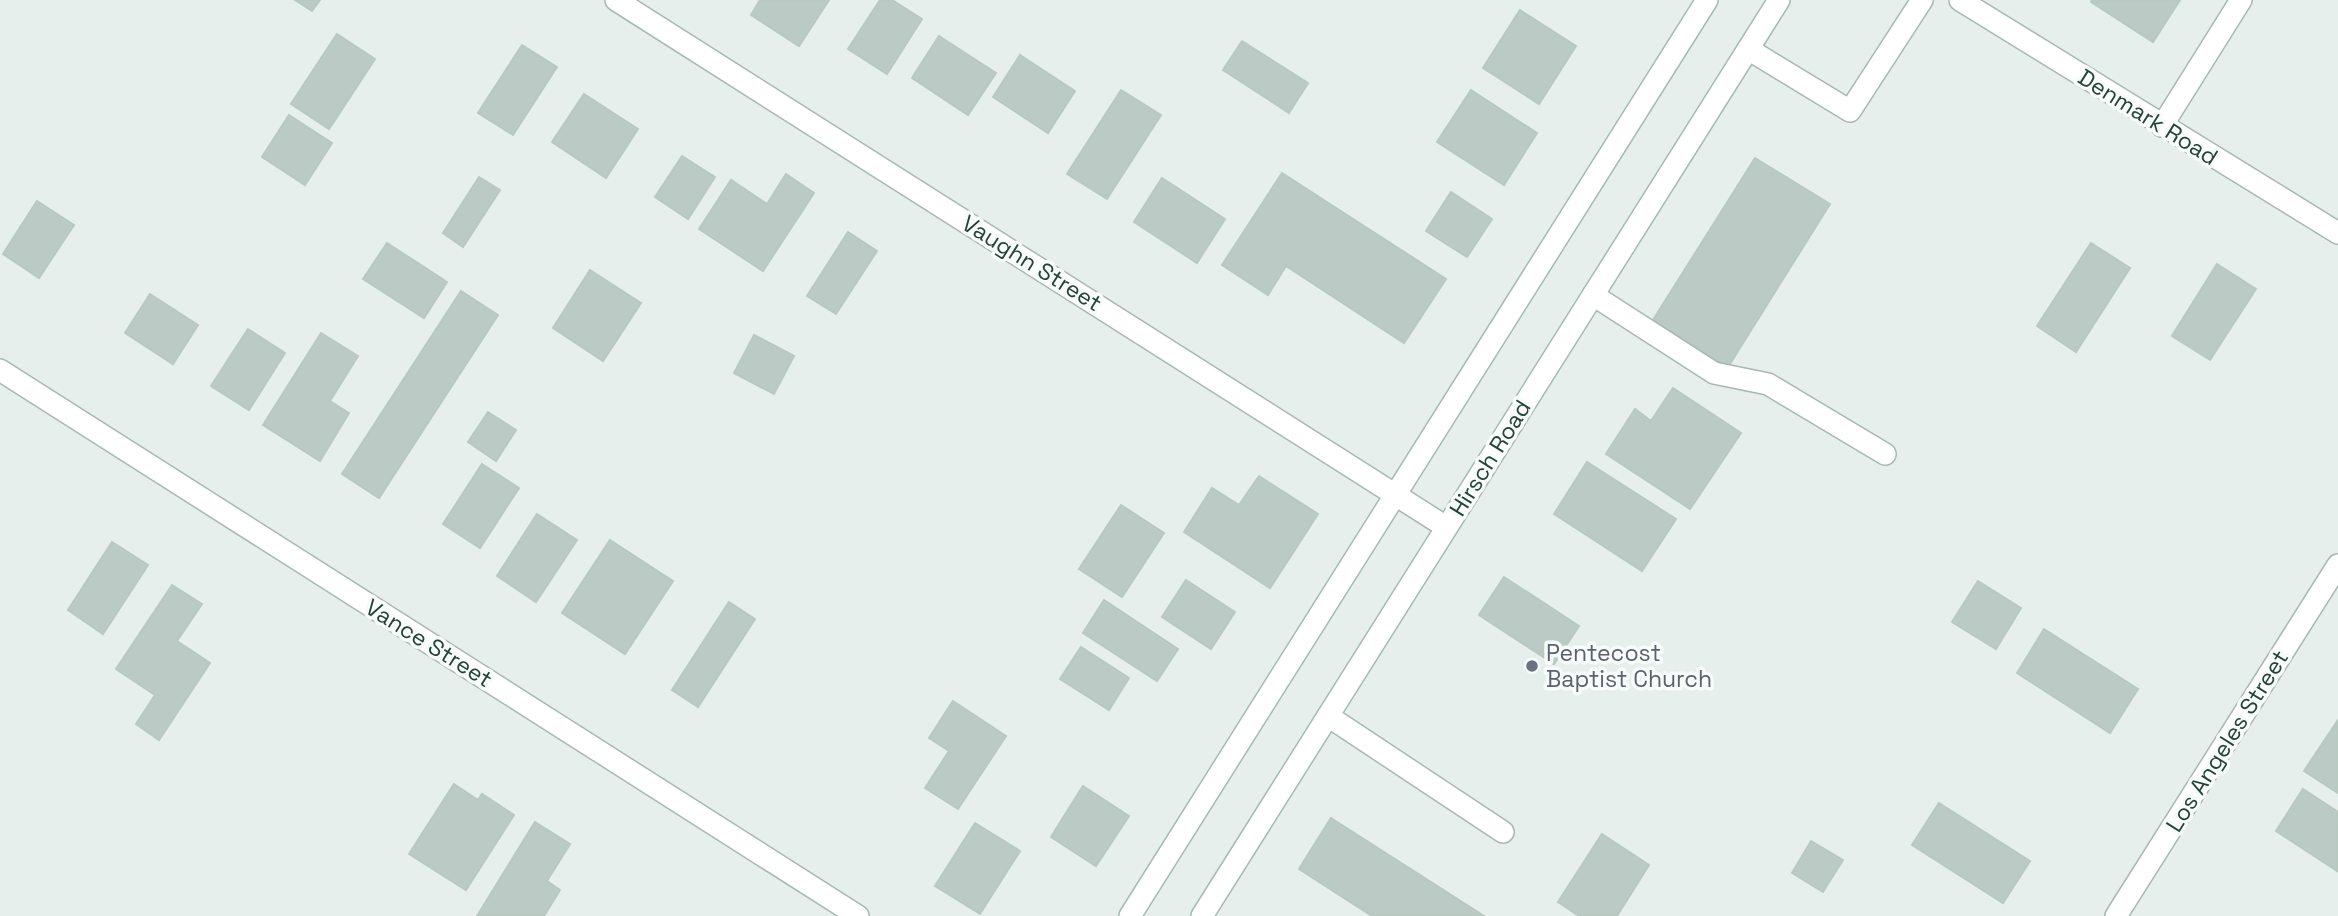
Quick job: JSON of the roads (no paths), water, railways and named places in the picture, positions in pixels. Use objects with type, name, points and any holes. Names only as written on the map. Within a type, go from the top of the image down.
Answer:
[{"type":"street","name":"Vaughn Street","points":[[616,0],[1446,527]]},
{"type":"street","points":[[1130,916],[1707,0]]},
{"type":"street","name":"Hirsch Road","points":[[1202,916],[1779,0]]},
{"type":"street","points":[[1748,49],[1850,111],[1922,0]]},
{"type":"street","name":"Denmark Road","points":[[1960,0],[2338,233]]},
{"type":"street","points":[[2162,126],[2241,0]]},
{"type":"street","points":[[1593,295],[1714,373],[1768,383],[1885,454]]},
{"type":"street","name":"Vance Street","points":[[0,370],[858,916]]},
{"type":"street","name":"Los Angeles Street","points":[[2116,916],[2338,565]]},
{"type":"street","points":[[1328,716],[1503,832]]},
{"type":"place","name":"Pentecost Baptist Church","points":[[1532,666]]}]
